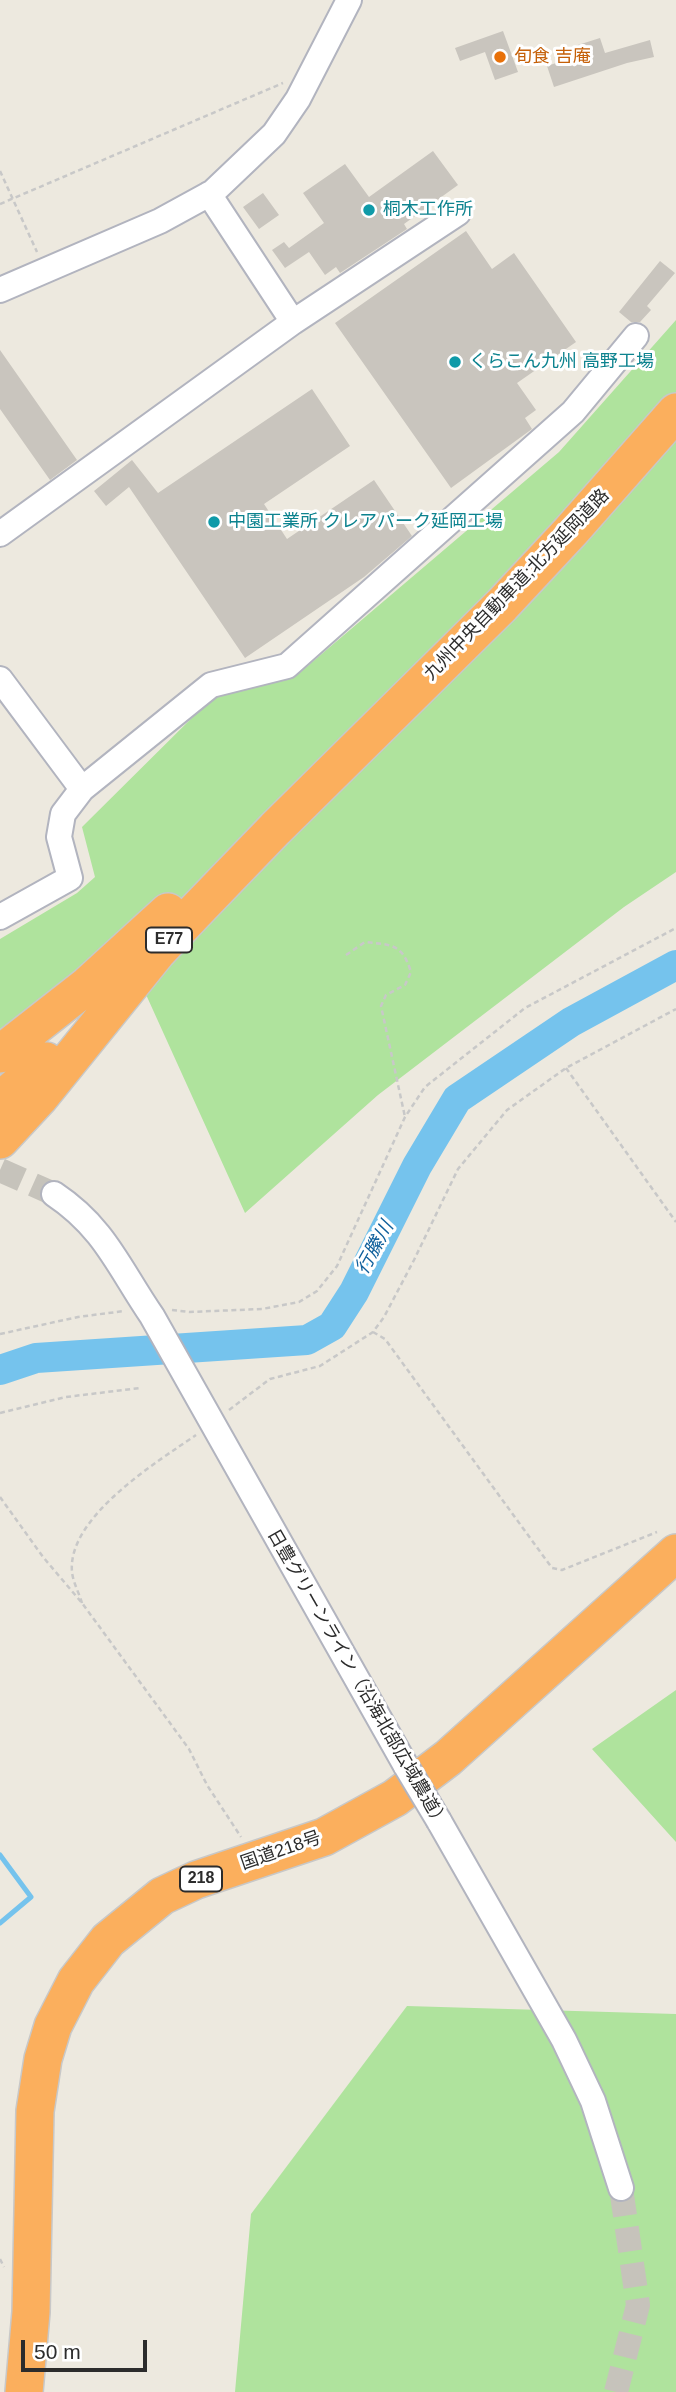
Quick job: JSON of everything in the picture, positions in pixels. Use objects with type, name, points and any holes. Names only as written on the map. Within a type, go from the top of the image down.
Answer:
[{"type":"highway","name":"九州中央自動車道;北方延岡道路","points":[[0,1054],[89,985],[143,948],[266,837],[502,605],[676,412]]},
{"type":"highway","name":"九州中央自動車道;北方延岡道路","points":[[0,1140],[39,1098],[143,948]]},
{"type":"highway","points":[[0,1043],[143,948]]},
{"type":"highway","points":[[0,1101],[66,1042],[143,948]]},
{"type":"highway","name":"国道218号","points":[[24,2392],[31,2312],[35,2110],[43,2059],[61,2007],[76,1981],[108,1940],[162,1896],[196,1880],[324,1837],[396,1798],[448,1758],[668,1542]]},
{"type":"street","points":[[0,290],[160,221],[209,194],[244,165],[274,134],[303,89],[349,0]]},
{"type":"street","points":[[209,194],[293,322]]},
{"type":"street","points":[[0,534],[293,322],[458,213]]},
{"type":"street","points":[[0,918],[70,878],[59,837],[63,814],[82,789],[211,685],[287,666],[573,412],[636,336]]},
{"type":"street","points":[[0,679],[82,789]]},
{"type":"street","name":"日豊グリーンライン（沿海北部広域農道）","points":[[54,1194],[74,1207],[91,1223],[108,1245],[149,1312],[564,2040],[593,2101],[621,2188]]},
{"type":"path","points":[[0,204],[287,82]]},
{"type":"path","points":[[0,171],[45,271]]},
{"type":"path","points":[[0,1334],[78,1317],[262,1309],[299,1302],[317,1291],[337,1266],[405,1117],[425,1087],[525,1009],[676,928]]},
{"type":"path","points":[[346,955],[365,942],[390,945],[406,955],[411,972],[405,985],[386,995],[381,1006],[405,1117]]},
{"type":"path","points":[[82,1603],[72,1571],[77,1545],[100,1509],[136,1477],[270,1378],[320,1366],[373,1332],[414,1261],[458,1169],[507,1110],[566,1068],[676,1009]]},
{"type":"path","points":[[566,1068],[676,1222]]},
{"type":"path","points":[[373,1332],[385,1339],[552,1568],[562,1570],[668,1542]]},
{"type":"path","points":[[0,1413],[66,1397],[140,1388]]},
{"type":"path","points":[[0,1497],[189,1749],[207,1785],[257,1860]]},
{"type":"green space","points":[[676,320],[676,872],[624,907],[378,1095],[245,1213],[119,935],[31,1009],[0,1029],[0,939],[77,893],[95,877],[82,827],[217,693],[297,675],[559,452]]},
{"type":"green space","points":[[676,1690],[676,1842],[592,1749]]},
{"type":"green space","points":[[407,2006],[676,2014],[676,2392],[235,2392],[251,2214]]},
{"type":"building","name":"旬食 吉庵","points":[[503,31],[518,72],[495,80],[485,52],[460,61],[455,48]]},
{"type":"building","points":[[600,38],[605,53],[650,40],[654,57],[554,87],[547,66],[562,61],[559,51]]},
{"type":"building","name":"桐木工作所","points":[[433,151],[458,185],[404,224],[407,229],[340,273],[336,267],[325,275],[309,252],[285,268],[272,250],[284,242],[289,248],[324,223],[303,193],[345,164],[369,197]]},
{"type":"building","points":[[263,193],[279,215],[259,229],[243,207]]},
{"type":"building","name":"くらこん九州 高野工場","points":[[466,231],[492,269],[514,253],[576,342],[517,383],[536,410],[525,418],[532,429],[451,488],[335,323]]},
{"type":"building","points":[[660,261],[675,273],[647,306],[651,310],[640,322],[631,322],[619,312]]},
{"type":"building","points":[[0,350],[77,460],[50,480],[0,409]]},
{"type":"building","name":"中園工業所 クレアパーク延岡工場","points":[[312,389],[350,446],[264,504],[287,539],[374,480],[412,536],[364,577],[245,658],[129,487],[106,506],[94,491],[132,460],[158,493]]},
{"type":"waterway","name":"行縢川","points":[[0,1370],[36,1358],[307,1340],[332,1326],[354,1292],[417,1166],[457,1099],[571,1022],[676,965]]},
{"type":"waterway","points":[[0,1855],[31,1897],[0,1923]]},
{"type":"tunnel","points":[[0,1170],[54,1194]]},
{"type":"tunnel","points":[[616,2392],[638,2305],[621,2188]]},
{"type":"place","name":"旬食 吉庵","points":[[500,57]]},
{"type":"place","name":"桐木工作所","points":[[369,210]]},
{"type":"place","name":"くらこん九州 高野工場","points":[[455,362]]},
{"type":"place","name":"中園工業所 クレアパーク延岡工場","points":[[214,522]]}]
